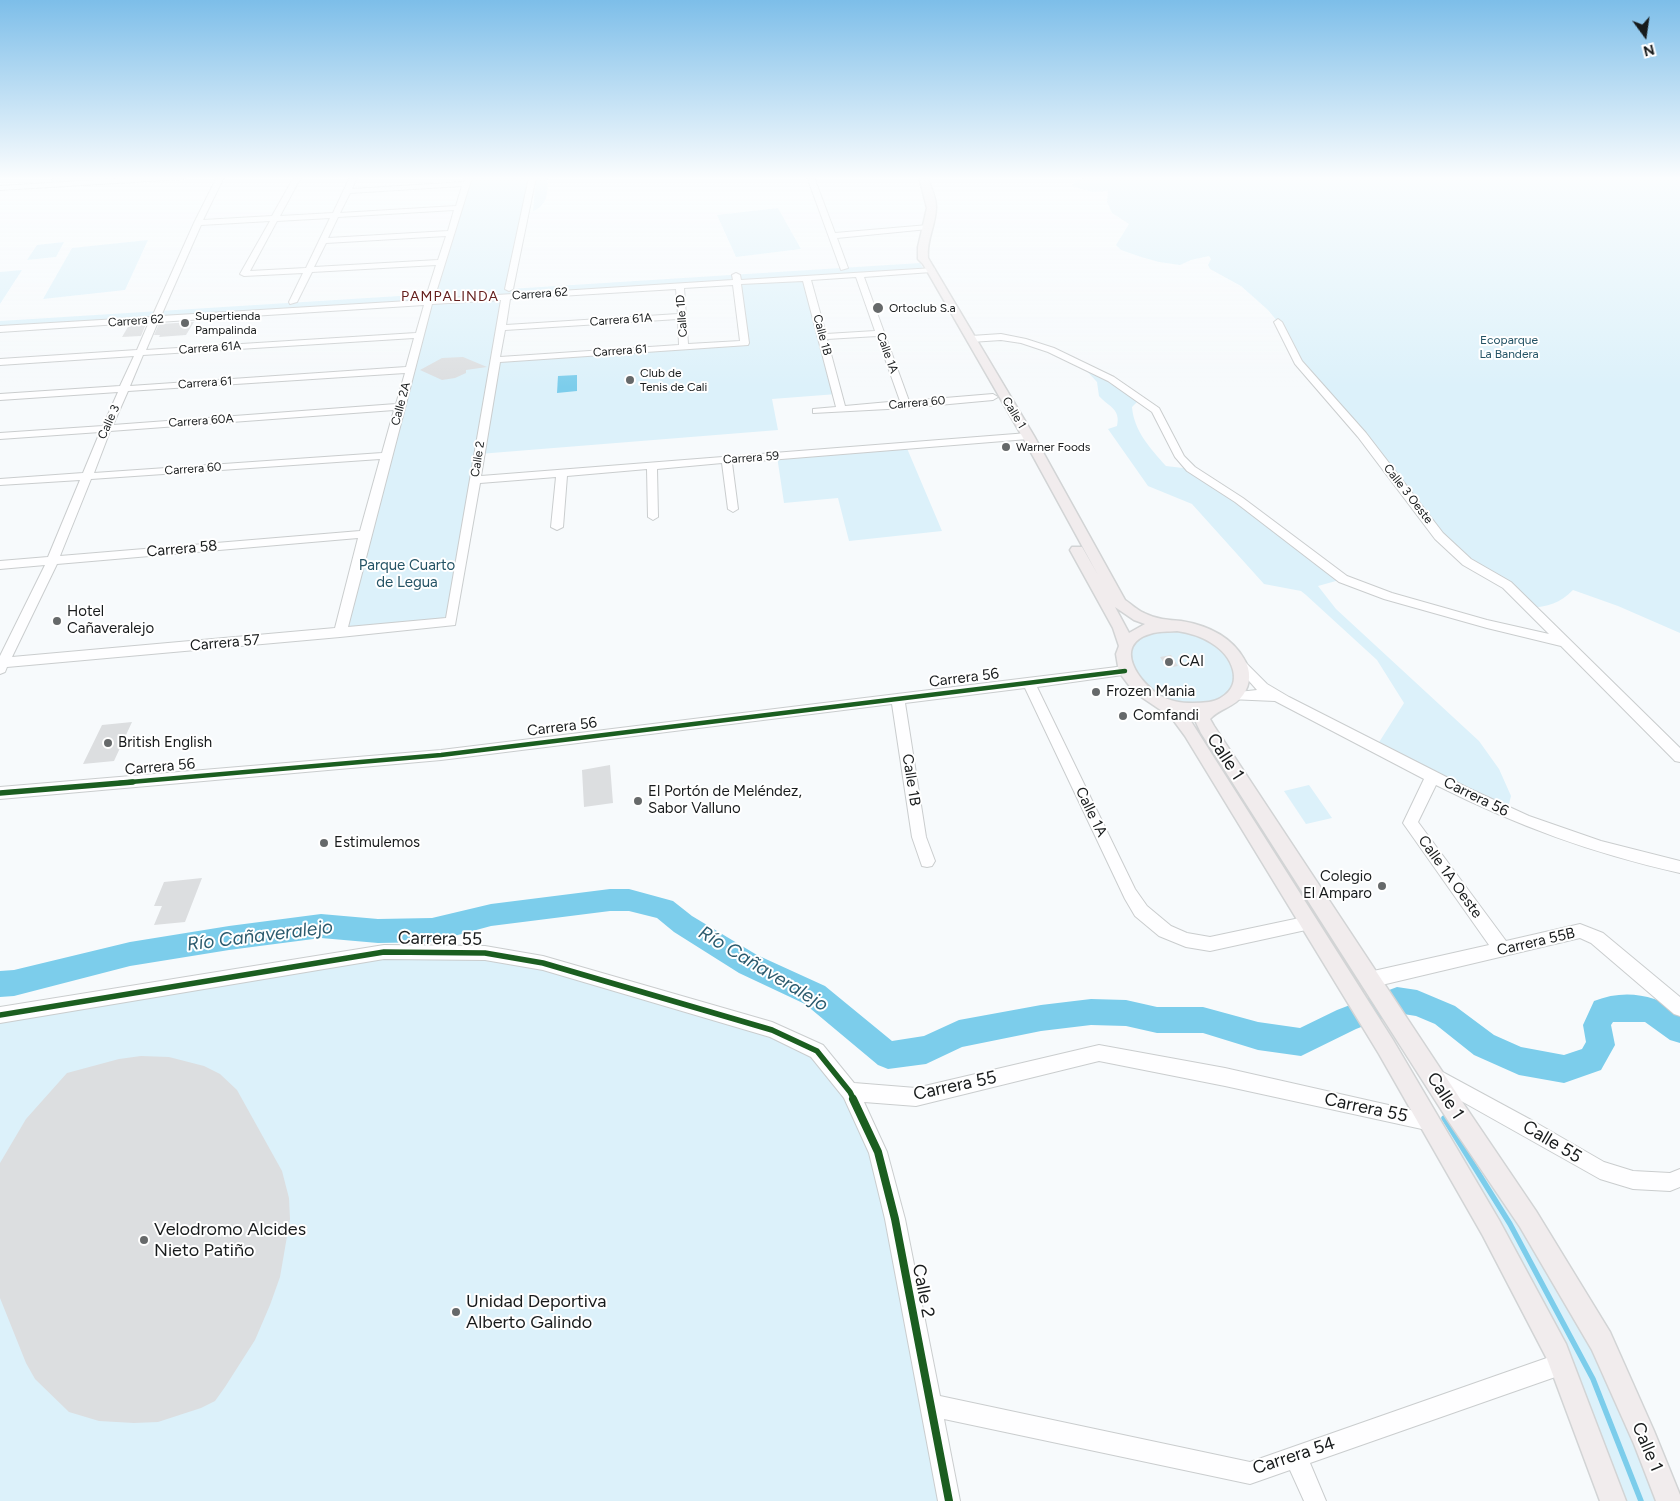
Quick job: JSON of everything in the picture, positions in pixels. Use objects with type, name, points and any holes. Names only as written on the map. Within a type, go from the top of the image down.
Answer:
[{"type":"main road","points":[[923,247],[925,265]]},
{"type":"main road","name":"Calle 1","points":[[925,265],[971,339],[1023,437],[1120,628],[1126,645]]},
{"type":"main road","name":"Calle 1","points":[[925,265],[994,397],[1023,437],[1120,603],[1139,617],[1167,626]]},
{"type":"main road","points":[[1167,626],[1193,629],[1213,637],[1230,649],[1240,664],[1242,681],[1234,696],[1212,708],[1190,709],[1161,702],[1133,683],[1126,671],[1123,657],[1126,645],[1142,631],[1167,626]]},
{"type":"main road","name":"Calle 1","points":[[1161,702],[1183,719],[1386,1047],[1491,1228],[1552,1341],[1613,1501]]},
{"type":"main road","name":"Calle 1","points":[[1212,708],[1202,718],[1207,729],[1408,1040],[1528,1219],[1600,1341],[1645,1440],[1669,1501]]},
{"type":"main road","points":[[1407,1082],[1432,1076]]},
{"type":"street","name":"Calle 3","points":[[1,665],[53,560],[86,476],[187,247]]},
{"type":"street","points":[[259,247],[244,274],[443,262]]},
{"type":"street","points":[[293,302],[320,247]]},
{"type":"street","name":"Calle 2A","points":[[340,632],[386,456],[430,298],[447,247]]},
{"type":"street","name":"Calle 2","points":[[451,622],[500,328],[517,247]]},
{"type":"street","points":[[836,247],[844,268]]},
{"type":"street","name":"Carrera 62","points":[[597,287],[680,285],[736,278],[858,274],[925,265]]},
{"type":"street","name":"Carrera 62","points":[[0,321],[157,315],[736,278],[844,268],[925,265]]},
{"type":"street","name":"Calle 1A","points":[[858,274],[906,404]]},
{"type":"street","name":"Calle 1B","points":[[806,277],[841,409]]},
{"type":"street","name":"Carrera 61","points":[[495,360],[745,343],[736,278]]},
{"type":"street","name":"Calle 1D","points":[[680,285],[684,346]]},
{"type":"street","name":"Carrera 62","points":[[0,330],[293,302],[430,298]]},
{"type":"street","name":"Carrera 61A","points":[[500,328],[682,316]]},
{"type":"street","name":"Calle 3 Oeste","points":[[1278,322],[1298,362],[1362,435],[1439,536],[1467,562],[1507,585],[1680,757]]},
{"type":"street","points":[[823,337],[880,333]]},
{"type":"street","name":"Carrera 61A","points":[[0,362],[420,335]]},
{"type":"street","points":[[971,339],[1001,338],[1023,342],[1051,350],[1111,379],[1156,410],[1180,457],[1191,469],[1239,500],[1343,579],[1406,601],[1487,624],[1563,642]]},
{"type":"street","name":"Carrera 61","points":[[0,397],[410,370]]},
{"type":"street","name":"Carrera 60","points":[[816,411],[994,397]]},
{"type":"street","name":"Carrera 60A","points":[[0,436],[401,407]]},
{"type":"street","name":"Carrera 59","points":[[475,480],[1023,437]]},
{"type":"street","name":"Carrera 60","points":[[0,482],[386,456]]},
{"type":"street","points":[[727,460],[733,508]]},
{"type":"street","points":[[652,466],[653,517]]},
{"type":"street","points":[[557,527],[562,473]]},
{"type":"street","name":"Carrera 58","points":[[0,564],[365,534]]},
{"type":"street","name":"Carrera 57","points":[[1,665],[451,622]]},
{"type":"street","name":"Carrera 56","points":[[1240,664],[1258,684],[1284,700],[1433,776],[1533,824],[1642,859],[1680,867]]},
{"type":"street","name":"Carrera 56","points":[[0,793],[441,755],[1126,671]]},
{"type":"street","name":"Calle 1A","points":[[1029,683],[1130,894],[1141,911],[1165,931],[1186,940],[1210,944],[1309,923]]},
{"type":"street","name":"Carrera 56","points":[[1234,696],[1263,695],[1284,700]]},
{"type":"street","name":"Calle 1B","points":[[898,699],[919,837],[927,861]]},
{"type":"street","name":"Calle 1A Oeste","points":[[1433,776],[1410,823],[1502,949]]},
{"type":"street","name":"Carrera 55B","points":[[1373,985],[1502,949],[1580,931],[1597,938],[1680,1008]]},
{"type":"street","name":"Carrera 55","points":[[0,1015],[384,952],[485,953],[543,963],[772,1030],[817,1051],[850,1092],[916,1097],[1099,1053],[1431,1122]]},
{"type":"street","name":"Calle 55","points":[[1432,1076],[1527,1127],[1600,1170],[1633,1180],[1670,1182],[1680,1178]]},
{"type":"street","name":"Calle 2","points":[[850,1092],[881,1161],[895,1219],[949,1501]]},
{"type":"street","name":"Carrera 54","points":[[931,1405],[1250,1473],[1561,1364]]},
{"type":"street","points":[[1296,1457],[1315,1501]]},
{"type":"green space","points":[[36,247],[61,247],[56,257],[27,260]]},
{"type":"green space","points":[[145,247],[125,290],[43,299],[72,248]]},
{"type":"green space","name":"Parque Cuarto de Legua","points":[[446,247],[518,247],[509,289],[920,263],[924,270],[807,277],[837,394],[772,399],[778,430],[479,454],[451,622],[340,633],[429,302],[0,329],[0,321],[431,294]],"holes":[[[736,282],[744,343],[495,360],[506,297]]]},
{"type":"green space","points":[[731,247],[800,247],[801,249],[736,257]]},
{"type":"green space","name":"Ecoparque La Bandera","points":[[1118,247],[1680,247],[1680,633],[1618,606],[1573,590],[1553,604],[1529,608],[1507,585],[1467,562],[1298,362],[1278,322],[1268,310],[1241,286],[1210,269],[1208,265],[1211,259],[1209,256],[1191,260],[1180,265],[1159,262],[1121,250]]},
{"type":"green space","points":[[22,270],[0,304],[0,272]]},
{"type":"green space","points":[[1082,366],[1091,368],[1139,400],[1132,407],[1136,424],[1149,446],[1166,466],[1191,469],[1343,579],[1318,586],[1336,609],[1479,741],[1499,769],[1511,796],[1507,812],[1376,747],[1404,703],[1377,660],[1301,591],[1264,584],[1192,504],[1148,486],[1108,429],[1117,426],[1116,412],[1099,396],[1097,382]]},
{"type":"green space","points":[[906,446],[942,531],[849,541],[838,498],[784,503],[777,456]]},
{"type":"green space","points":[[1146,629],[1198,630],[1238,660],[1231,699],[1178,707],[1127,675],[1123,657]]},
{"type":"green space","points":[[1309,785],[1332,818],[1306,824],[1284,791]]},
{"type":"green space","name":"Unidad Deportiva Alberto Galindo","points":[[384,952],[485,953],[817,1051],[878,1152],[949,1501],[0,1501],[0,1015]]},
{"type":"green space","points":[[1457,1114],[1528,1219],[1669,1501],[1613,1501],[1557,1353],[1431,1122]]},
{"type":"water","points":[[577,375],[577,391],[557,393],[558,376]]},
{"type":"building","points":[[194,322],[186,335],[159,337],[160,335],[154,335],[159,324]]},
{"type":"building","points":[[146,324],[141,336],[122,337],[129,325]]},
{"type":"building","points":[[463,357],[487,367],[466,370],[466,373],[455,378],[442,380],[420,370],[442,358]]},
{"type":"building","name":"CAI","points":[[1171,655],[1178,666],[1167,668],[1160,657]]},
{"type":"building","name":"British English","points":[[132,722],[114,761],[83,764],[102,725]]},
{"type":"building","points":[[610,765],[613,803],[584,807],[582,770]]},
{"type":"building","points":[[202,878],[185,922],[154,925],[162,906],[154,906],[164,882]]},
{"type":"building","name":"Velodromo Alcides Nieto Patiño","points":[[141,1056],[169,1057],[204,1066],[220,1074],[237,1090],[282,1171],[289,1198],[290,1219],[280,1277],[270,1305],[255,1340],[215,1401],[201,1408],[158,1422],[99,1421],[69,1412],[35,1379],[26,1363],[0,1298],[0,1163],[26,1119],[67,1073],[119,1059]]},
{"type":"waterway","name":"Río Cañaveralejo","points":[[0,984],[14,983],[130,954],[229,938],[321,926],[378,931],[432,930],[491,915],[610,900],[629,900],[664,909],[683,924],[748,964],[815,995],[888,1055],[926,1050],[959,1034],[1041,1018],[1091,1012],[1126,1013],[1157,1020],[1203,1020],[1258,1036],[1301,1042],[1347,1019],[1397,1000],[1417,1003],[1445,1015],[1484,1045],[1519,1061],[1564,1069],[1591,1060],[1601,1045],[1597,1025],[1604,1010],[1626,1007],[1645,1009],[1662,1016],[1680,1030]]},
{"type":"waterway","points":[[1444,1118],[1510,1224],[1593,1379],[1641,1501]]},
{"type":"cycle path","points":[[0,793],[441,755],[1125,671]]},
{"type":"cycle path","points":[[0,1015],[384,952],[485,953],[543,963],[772,1030],[817,1051],[850,1092],[878,1152],[895,1219],[949,1501]]},
{"type":"place","name":"Ortoclub S.a","points":[[878,308]]},
{"type":"place","name":"Supertienda Pampalinda","points":[[185,323]]},
{"type":"place","name":"Club de Tenis de Cali","points":[[630,380]]},
{"type":"place","name":"Warner Foods","points":[[1006,447]]},
{"type":"place","name":"Hotel Cañaveralejo","points":[[57,621]]},
{"type":"place","name":"CAI","points":[[1169,662]]},
{"type":"place","name":"Frozen Mania","points":[[1096,692]]},
{"type":"place","name":"Comfandi","points":[[1123,716]]},
{"type":"place","name":"British English","points":[[108,743]]},
{"type":"place","name":"El Portón de Meléndez, Sabor Valluno","points":[[638,801]]},
{"type":"place","name":"Estimulemos","points":[[324,843]]},
{"type":"place","name":"Colegio El Amparo","points":[[1382,886]]},
{"type":"place","name":"Velodromo Alcides Nieto Patiño","points":[[144,1240]]},
{"type":"place","name":"Unidad Deportiva Alberto Galindo","points":[[456,1312]]},
{"type":"district","name":"PAMPALINDA","points":[[450,297]]}]
